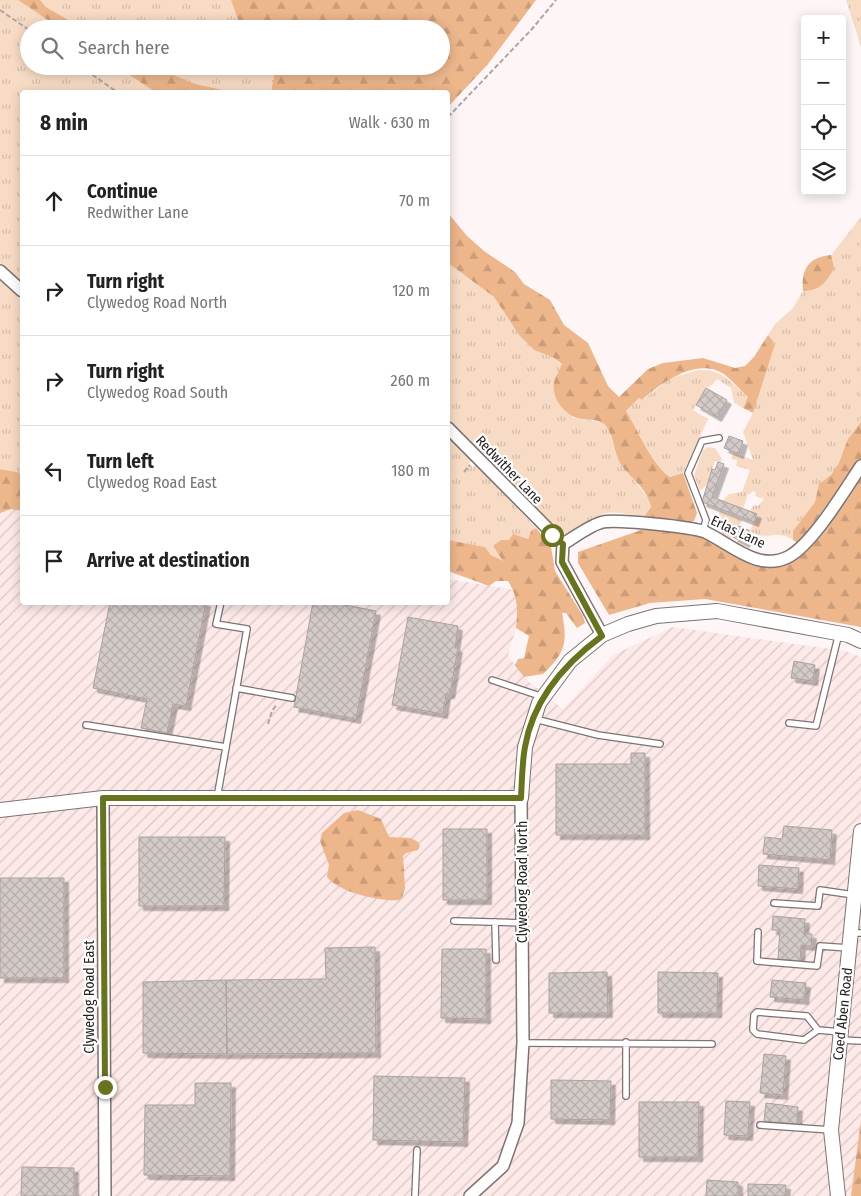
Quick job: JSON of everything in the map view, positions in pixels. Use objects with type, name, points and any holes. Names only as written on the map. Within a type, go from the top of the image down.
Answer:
[{"type":"street","points":[[0,271],[20,289]]},
{"type":"street","name":"Redwither Lane","points":[[450,430],[563,544]]},
{"type":"street","name":"Erlas Lane","points":[[563,544],[603,522],[634,522],[703,531],[750,557],[771,563],[788,557],[808,540],[861,466]]},
{"type":"street","points":[[563,544],[562,562],[602,636]]},
{"type":"street","name":"Clywedog Road North","points":[[471,1196],[502,1166],[510,1151],[518,1123],[523,1043],[521,798],[525,747],[533,718],[542,697],[570,661],[602,636],[628,624],[656,616],[717,611],[839,633],[861,641]]},
{"type":"street","points":[[0,810],[103,798],[521,798]]},
{"type":"street","name":"Clywedog Road East","points":[[103,798],[105,1196]]},
{"type":"street","name":"Coed Aben Road","points":[[838,1196],[831,1130],[849,948],[856,933],[854,895],[861,831]]},
{"type":"lane","points":[[703,531],[706,520],[688,473],[702,441],[719,438]]},
{"type":"lane","points":[[217,798],[247,629],[216,624],[220,605]]},
{"type":"lane","points":[[789,723],[816,726],[839,633]]},
{"type":"lane","points":[[492,680],[542,697]]},
{"type":"lane","points":[[236,688],[292,698]]},
{"type":"lane","points":[[533,718],[598,735],[660,744]]},
{"type":"lane","points":[[86,725],[226,747]]},
{"type":"lane","points":[[774,903],[818,906],[820,890],[854,895]]},
{"type":"lane","points":[[454,922],[523,922]]},
{"type":"lane","points":[[495,922],[496,960]]},
{"type":"lane","points":[[758,932],[757,961],[817,966],[820,946],[849,948]]},
{"type":"lane","points":[[818,1030],[804,1040],[757,1034],[754,1030],[754,1015],[757,1012],[807,1016],[818,1030],[861,1041]]},
{"type":"lane","points":[[523,1043],[626,1042],[712,1044]]},
{"type":"lane","points":[[626,1042],[626,1096]]},
{"type":"lane","points":[[760,1126],[831,1130]]},
{"type":"lane","points":[[414,1196],[417,1150]]},
{"type":"path","points":[[450,115],[532,29],[556,0]]},
{"type":"path","points":[[0,10],[20,24]]},
{"type":"path","points":[[93,75],[114,90]]},
{"type":"path","points":[[268,724],[272,711],[282,697]]},
{"type":"shaded area","points":[[0,475],[20,480],[20,605],[450,605],[450,579],[526,592],[508,656],[529,682],[563,709],[613,655],[673,627],[845,651],[861,657],[861,1196],[0,1196]]},
{"type":"green space","points":[[0,0],[18,0],[48,20],[20,20],[20,75],[130,75],[152,90],[20,90],[20,284],[0,263]]},
{"type":"green space","points":[[18,0],[40,0],[46,7],[68,20],[48,20]]},
{"type":"green space","points":[[40,0],[231,0],[238,20],[68,20],[46,7]]},
{"type":"green space","points":[[231,0],[536,0],[488,64],[450,105],[450,90],[271,90],[274,75],[450,75],[450,20],[238,20]]},
{"type":"green space","points":[[846,0],[861,0],[861,47]]},
{"type":"green space","points":[[130,75],[174,75],[196,84],[223,90],[152,90]]},
{"type":"green space","points":[[174,75],[274,75],[271,90],[223,90],[196,84]]},
{"type":"green space","points":[[450,215],[467,236],[484,251],[515,272],[524,284],[550,300],[564,325],[588,343],[608,386],[619,397],[648,369],[663,363],[703,358],[735,368],[745,366],[754,357],[768,335],[773,341],[774,347],[753,413],[743,408],[748,397],[731,380],[715,370],[704,368],[670,379],[642,400],[639,398],[626,411],[652,456],[664,472],[670,477],[683,473],[697,513],[694,521],[684,525],[643,518],[651,507],[649,501],[643,490],[619,461],[608,428],[599,421],[576,418],[565,411],[557,401],[554,388],[555,378],[562,364],[554,358],[534,350],[519,335],[494,297],[450,264]]},
{"type":"green space","points":[[861,217],[861,441],[850,460],[819,485],[815,502],[793,531],[793,540],[781,535],[765,536],[755,534],[750,530],[758,515],[749,512],[754,505],[758,506],[764,499],[755,496],[756,492],[752,491],[751,494],[748,494],[743,509],[722,501],[729,494],[742,492],[750,470],[736,466],[737,460],[731,459],[733,453],[753,460],[743,432],[753,413],[773,341],[768,335],[775,324],[793,308],[803,291]]},
{"type":"green space","points":[[831,255],[834,268],[828,278],[822,285],[809,291],[803,291],[803,277],[808,266],[823,256]]},
{"type":"green space","points":[[450,264],[494,297],[519,335],[534,350],[554,358],[562,365],[555,395],[562,407],[574,418],[602,422],[609,431],[618,458],[649,500],[651,507],[643,518],[623,513],[608,513],[596,517],[573,532],[561,534],[553,532],[450,425]]},
{"type":"green space","points":[[0,281],[5,282],[20,300],[20,473],[0,469]]},
{"type":"green space","points":[[699,370],[715,372],[721,375],[748,397],[743,408],[734,403],[731,388],[717,379],[706,388],[693,410],[708,419],[683,473],[670,477],[652,456],[626,411],[639,398],[642,400],[671,378]]},
{"type":"green space","points":[[861,422],[861,627],[705,599],[650,603],[609,615],[578,563],[578,552],[644,529],[702,536],[748,561],[772,567],[791,560],[834,509],[826,506],[799,544],[793,540],[793,531],[815,502],[819,484],[831,475],[839,463],[848,439]]},
{"type":"green space","points":[[450,439],[471,461],[469,463],[472,467],[476,465],[536,528],[531,531],[528,539],[509,540],[493,546],[504,562],[491,555],[485,547],[450,540]]},
{"type":"green space","points":[[707,447],[715,448],[722,459],[720,463],[715,461],[706,486],[700,491],[694,475],[703,450]]},
{"type":"green space","points":[[0,469],[20,473],[20,511],[11,509],[0,513]]},
{"type":"green space","points":[[720,511],[742,520],[733,537],[727,539],[712,523],[717,520]]},
{"type":"green space","points":[[536,528],[551,547],[555,571],[583,616],[585,623],[577,628],[566,613],[562,613],[565,632],[564,640],[563,647],[556,660],[543,674],[524,677],[515,665],[518,659],[524,658],[529,636],[516,628],[517,615],[514,592],[508,581],[496,581],[489,586],[450,572],[450,540],[485,547],[491,555],[503,561],[493,546],[501,540],[509,540],[513,534],[528,539],[531,531]]},
{"type":"green space","points":[[358,810],[381,819],[389,837],[411,838],[418,842],[420,846],[418,850],[406,853],[403,856],[405,888],[402,898],[399,900],[371,898],[360,895],[340,887],[327,877],[329,865],[320,841],[322,833],[344,813]]},
{"type":"green space","points":[[861,1120],[861,1196],[851,1196]]},
{"type":"building","points":[[706,388],[727,400],[717,417],[696,405]]},
{"type":"building","points":[[729,436],[743,441],[739,454],[724,448]]},
{"type":"building","points":[[718,462],[724,464],[712,497],[757,514],[754,522],[702,502],[712,469],[715,470]]},
{"type":"building","points":[[739,526],[750,531],[745,543],[733,537]]},
{"type":"building","points":[[109,605],[205,605],[186,706],[173,704],[167,733],[141,728],[147,699],[93,688]]},
{"type":"building","points":[[312,605],[345,605],[376,611],[356,719],[294,707]]},
{"type":"building","points":[[408,617],[458,626],[455,648],[458,648],[450,694],[446,694],[443,714],[392,705]]},
{"type":"building","points":[[794,661],[815,665],[813,681],[791,678]]},
{"type":"building","points":[[631,753],[645,753],[645,835],[556,835],[556,764],[631,764]]},
{"type":"building","points":[[784,826],[832,830],[830,860],[763,854],[765,837],[782,839]]},
{"type":"building","points":[[443,829],[487,829],[487,900],[443,900]]},
{"type":"building","points":[[139,837],[225,837],[224,906],[139,906]]},
{"type":"building","points":[[759,865],[799,868],[798,889],[758,886]]},
{"type":"building","points":[[0,878],[64,878],[64,978],[0,978]]},
{"type":"building","points":[[773,916],[805,919],[804,934],[812,934],[811,946],[801,945],[800,961],[778,959],[780,930],[772,930]]},
{"type":"building","points":[[375,947],[376,1053],[227,1054],[226,980],[326,979],[325,948]]},
{"type":"building","points":[[442,949],[486,949],[486,1019],[441,1018]]},
{"type":"building","points":[[607,972],[608,1013],[549,1013],[549,973]]},
{"type":"building","points":[[658,972],[718,973],[717,1013],[658,1013]]},
{"type":"building","points":[[226,980],[227,1054],[143,1053],[143,982]]},
{"type":"building","points":[[772,980],[806,983],[804,1000],[770,997]]},
{"type":"building","points":[[764,1054],[786,1056],[783,1095],[760,1093]]},
{"type":"building","points":[[374,1076],[465,1078],[463,1142],[373,1140]]},
{"type":"building","points":[[551,1080],[611,1081],[610,1120],[551,1119]]},
{"type":"building","points":[[195,1083],[231,1083],[230,1176],[144,1175],[145,1105],[195,1105]]},
{"type":"building","points":[[726,1101],[750,1102],[748,1136],[724,1135]]},
{"type":"building","points":[[639,1102],[699,1102],[698,1157],[639,1157]]},
{"type":"building","points":[[766,1103],[798,1107],[797,1124],[764,1121]]},
{"type":"building","points":[[22,1167],[74,1168],[74,1196],[21,1196]]},
{"type":"building","points":[[707,1180],[738,1182],[738,1196],[706,1196]]},
{"type":"building","points":[[748,1184],[786,1185],[785,1196],[748,1196]]},
{"type":"route","points":[[105,1087],[103,798],[521,798],[525,747],[539,703],[570,661],[602,636],[562,562],[563,544],[552,535]]}]
